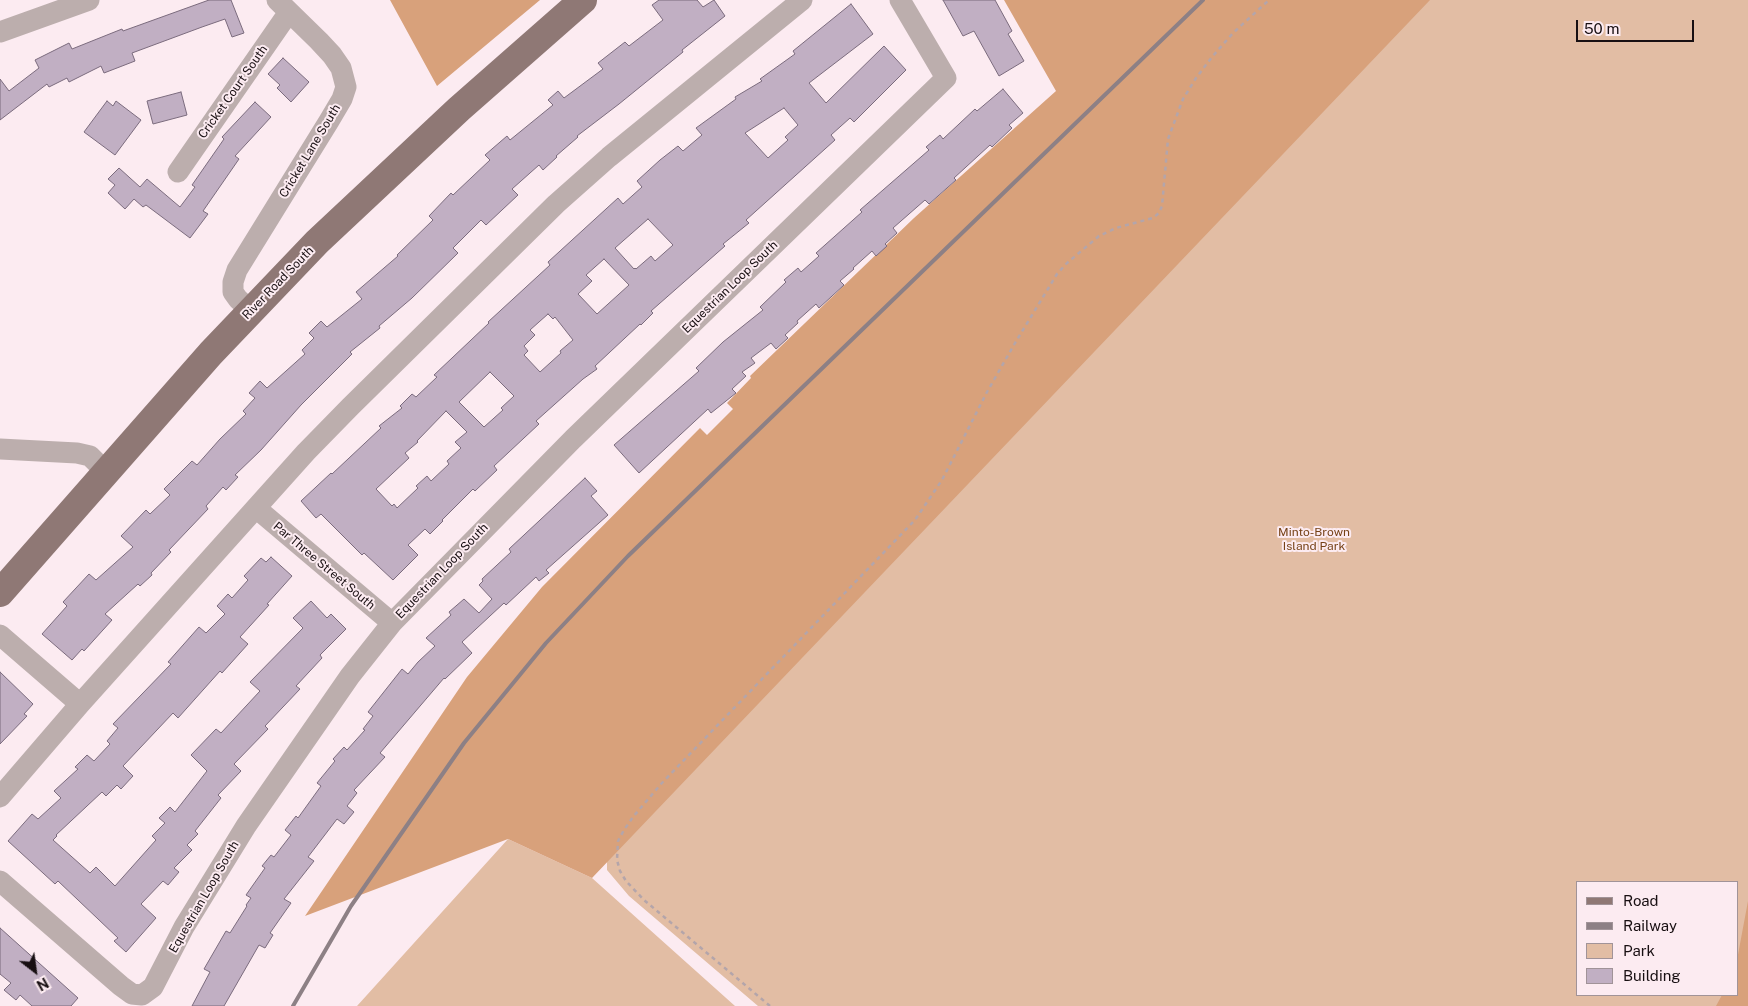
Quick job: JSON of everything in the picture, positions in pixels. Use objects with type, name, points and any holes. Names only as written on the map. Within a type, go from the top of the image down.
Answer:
[{"type":"main road","name":"River Road South","points":[[0,593],[250,310],[374,188],[459,109],[583,0]]},
{"type":"street","points":[[0,32],[89,0]]},
{"type":"street","points":[[0,797],[80,704],[306,452],[350,407],[556,204],[665,110],[802,0]]},
{"type":"street","name":"Equestrian Loop South","points":[[0,881],[132,994],[142,995],[153,987],[184,926],[246,826],[350,676],[392,623],[573,439],[946,78],[900,0]]},
{"type":"street","name":"Cricket Lane South","points":[[250,310],[233,292],[233,282],[237,270],[329,121],[342,99],[346,87],[341,68],[332,55],[283,6]]},
{"type":"street","name":"Cricket Court South","points":[[178,172],[283,6]]},
{"type":"street","points":[[0,449],[77,452],[90,456],[106,472]]},
{"type":"street","name":"Par Three Street South","points":[[256,508],[392,623]]},
{"type":"street","points":[[0,635],[80,704]]},
{"type":"path","points":[[770,1006],[644,900],[626,881],[620,871],[617,860],[618,841],[633,817],[661,784],[915,520],[942,480],[987,392],[1024,326],[1057,274],[1099,236],[1116,228],[1153,218],[1159,213],[1163,197],[1168,139],[1183,99],[1212,57],[1233,33],[1269,0]]},
{"type":"green space","name":"Minto-Brown Island Park","points":[[1251,0],[1748,0],[1748,1006],[758,1006],[629,896],[607,870],[607,843]]},
{"type":"green space","points":[[508,839],[592,878],[735,1006],[357,1006]]},
{"type":"shaded area","points":[[390,0],[540,0],[437,86]]},
{"type":"shaded area","points":[[1004,0],[1430,0],[592,878],[508,839],[305,916],[467,677],[542,587],[700,428],[707,435],[733,409],[727,403],[751,378],[750,376],[914,218],[1056,91]]},
{"type":"shaded area","points":[[1748,901],[1748,1006],[1716,1006],[1721,996],[1738,996],[1738,955]]},
{"type":"building","points":[[209,0],[231,0],[244,33],[232,37],[225,19],[202,27],[132,53],[135,61],[104,73],[101,66],[69,82],[67,78],[49,87],[47,84],[0,120],[0,79],[9,91],[39,68],[35,60],[69,43],[72,49],[122,29],[123,31]]},
{"type":"building","points":[[659,0],[697,0],[703,7],[714,0],[725,16],[619,104],[577,136],[543,170],[539,165],[512,189],[518,195],[486,225],[481,220],[453,248],[458,253],[412,298],[379,326],[380,328],[350,352],[352,354],[235,475],[238,477],[226,490],[223,487],[206,506],[208,509],[169,550],[171,552],[151,573],[152,575],[140,586],[138,584],[105,614],[112,620],[84,651],[82,649],[72,660],[42,634],[67,606],[63,602],[89,574],[96,580],[133,547],[121,536],[146,510],[150,514],[170,495],[164,489],[192,461],[197,465],[246,414],[243,411],[255,398],[249,393],[260,381],[267,388],[305,354],[302,350],[314,338],[309,333],[321,321],[327,327],[362,299],[356,292],[398,256],[433,220],[429,216],[451,193],[453,195],[490,160],[485,155],[507,136],[510,140],[553,105],[548,100],[558,91],[564,98],[603,69],[598,63],[625,42],[629,46],[663,20],[652,5]]},
{"type":"building","points":[[943,0],[995,0],[1012,31],[1008,34],[1024,61],[999,76],[974,31],[963,36]]},
{"type":"building","points":[[851,4],[873,34],[809,83],[826,103],[884,46],[906,70],[854,122],[850,118],[831,135],[835,140],[746,220],[749,223],[723,244],[725,246],[651,311],[653,313],[641,325],[595,366],[597,369],[536,421],[539,424],[494,466],[497,470],[475,491],[473,489],[430,534],[425,529],[408,545],[418,555],[393,580],[364,553],[362,555],[321,514],[316,518],[301,501],[381,428],[379,426],[402,408],[400,406],[412,394],[416,397],[437,377],[434,375],[550,265],[548,262],[618,198],[623,204],[642,187],[637,181],[660,160],[678,146],[683,151],[702,135],[696,128],[736,99],[735,97],[762,81],[760,79],[795,54],[793,51]],"holes":[[[784,108],[798,125],[785,137],[788,140],[768,158],[745,133]],[[648,219],[673,245],[655,261],[651,256],[634,269],[615,248]],[[604,259],[629,285],[597,314],[578,294],[592,281],[586,275]],[[548,314],[553,319],[555,317],[573,340],[540,372],[524,355],[528,351],[524,346],[535,335],[530,330]],[[490,372],[514,396],[501,408],[503,410],[484,427],[459,402]],[[446,411],[467,432],[455,442],[461,448],[447,461],[449,464],[431,481],[427,476],[416,486],[418,488],[397,508],[394,504],[392,506],[376,489],[409,458],[405,453],[418,442]]]},
{"type":"building","points":[[283,58],[309,82],[291,102],[277,88],[280,85],[268,74]]},
{"type":"building","points":[[1003,89],[1023,113],[1009,125],[1012,128],[992,147],[990,145],[954,178],[956,180],[929,204],[925,200],[893,228],[897,233],[885,244],[887,246],[876,256],[872,251],[853,268],[840,281],[844,285],[819,308],[816,304],[797,321],[798,323],[785,335],[788,338],[776,349],[771,343],[751,358],[755,363],[742,372],[746,376],[732,389],[736,393],[711,413],[708,409],[639,473],[614,445],[699,371],[696,368],[723,342],[763,310],[760,307],[786,282],[784,280],[798,268],[801,272],[819,256],[816,253],[862,212],[860,210],[929,150],[926,147],[940,135],[943,139],[975,109],[977,111]]},
{"type":"building","points":[[181,92],[187,115],[153,124],[147,101]]},
{"type":"building","points":[[107,101],[113,106],[116,101],[141,120],[115,155],[84,132]]},
{"type":"building","points":[[255,102],[271,117],[235,156],[239,159],[203,211],[208,214],[190,238],[146,205],[143,207],[134,199],[125,209],[108,193],[115,185],[108,179],[119,168],[140,187],[147,179],[180,207],[195,187],[192,185],[224,139],[222,137]]},
{"type":"building","points":[[585,478],[597,491],[591,496],[608,515],[546,570],[549,573],[539,581],[536,577],[506,605],[504,603],[462,642],[472,653],[444,678],[380,753],[385,757],[354,790],[357,793],[347,806],[354,812],[344,824],[337,819],[308,857],[314,861],[284,899],[291,903],[270,933],[273,935],[265,948],[259,945],[224,1006],[192,1006],[210,972],[204,969],[226,931],[230,933],[247,906],[251,898],[246,895],[265,868],[262,866],[271,855],[274,857],[291,835],[285,830],[296,816],[298,818],[321,786],[317,783],[335,761],[333,759],[344,747],[347,750],[365,730],[363,729],[373,716],[368,712],[402,669],[408,674],[435,646],[426,638],[451,615],[449,612],[464,599],[479,613],[492,599],[479,585],[483,581],[482,579],[511,552],[509,549]]},
{"type":"building","points":[[271,557],[292,576],[240,637],[248,644],[222,673],[220,671],[178,718],[173,713],[123,766],[133,776],[121,789],[117,785],[106,796],[102,792],[53,840],[90,873],[96,867],[115,886],[156,840],[152,836],[165,823],[159,818],[170,807],[175,812],[207,771],[191,755],[216,729],[221,733],[260,691],[250,682],[303,628],[293,618],[311,601],[327,618],[331,614],[346,629],[320,655],[322,658],[296,686],[300,689],[265,726],[268,729],[234,764],[241,771],[218,795],[221,798],[195,831],[198,834],[187,845],[192,850],[174,868],[179,872],[168,885],[163,881],[141,904],[156,918],[126,952],[114,941],[118,938],[58,881],[55,884],[8,841],[32,814],[38,819],[61,798],[54,791],[78,769],[75,767],[87,755],[94,761],[110,744],[107,741],[118,728],[113,724],[171,664],[168,662],[199,627],[206,633],[225,614],[217,606],[228,594],[232,598],[248,580],[244,576],[261,558],[266,562]]},
{"type":"building","points":[[0,672],[33,704],[24,714],[27,716],[0,744]]},
{"type":"building","points":[[0,928],[78,998],[71,1006],[32,1006],[20,995],[16,1000],[4,990],[11,983],[0,974]]},
{"type":"railway","points":[[293,1006],[351,906],[464,743],[546,643],[628,556],[1203,0]]}]
